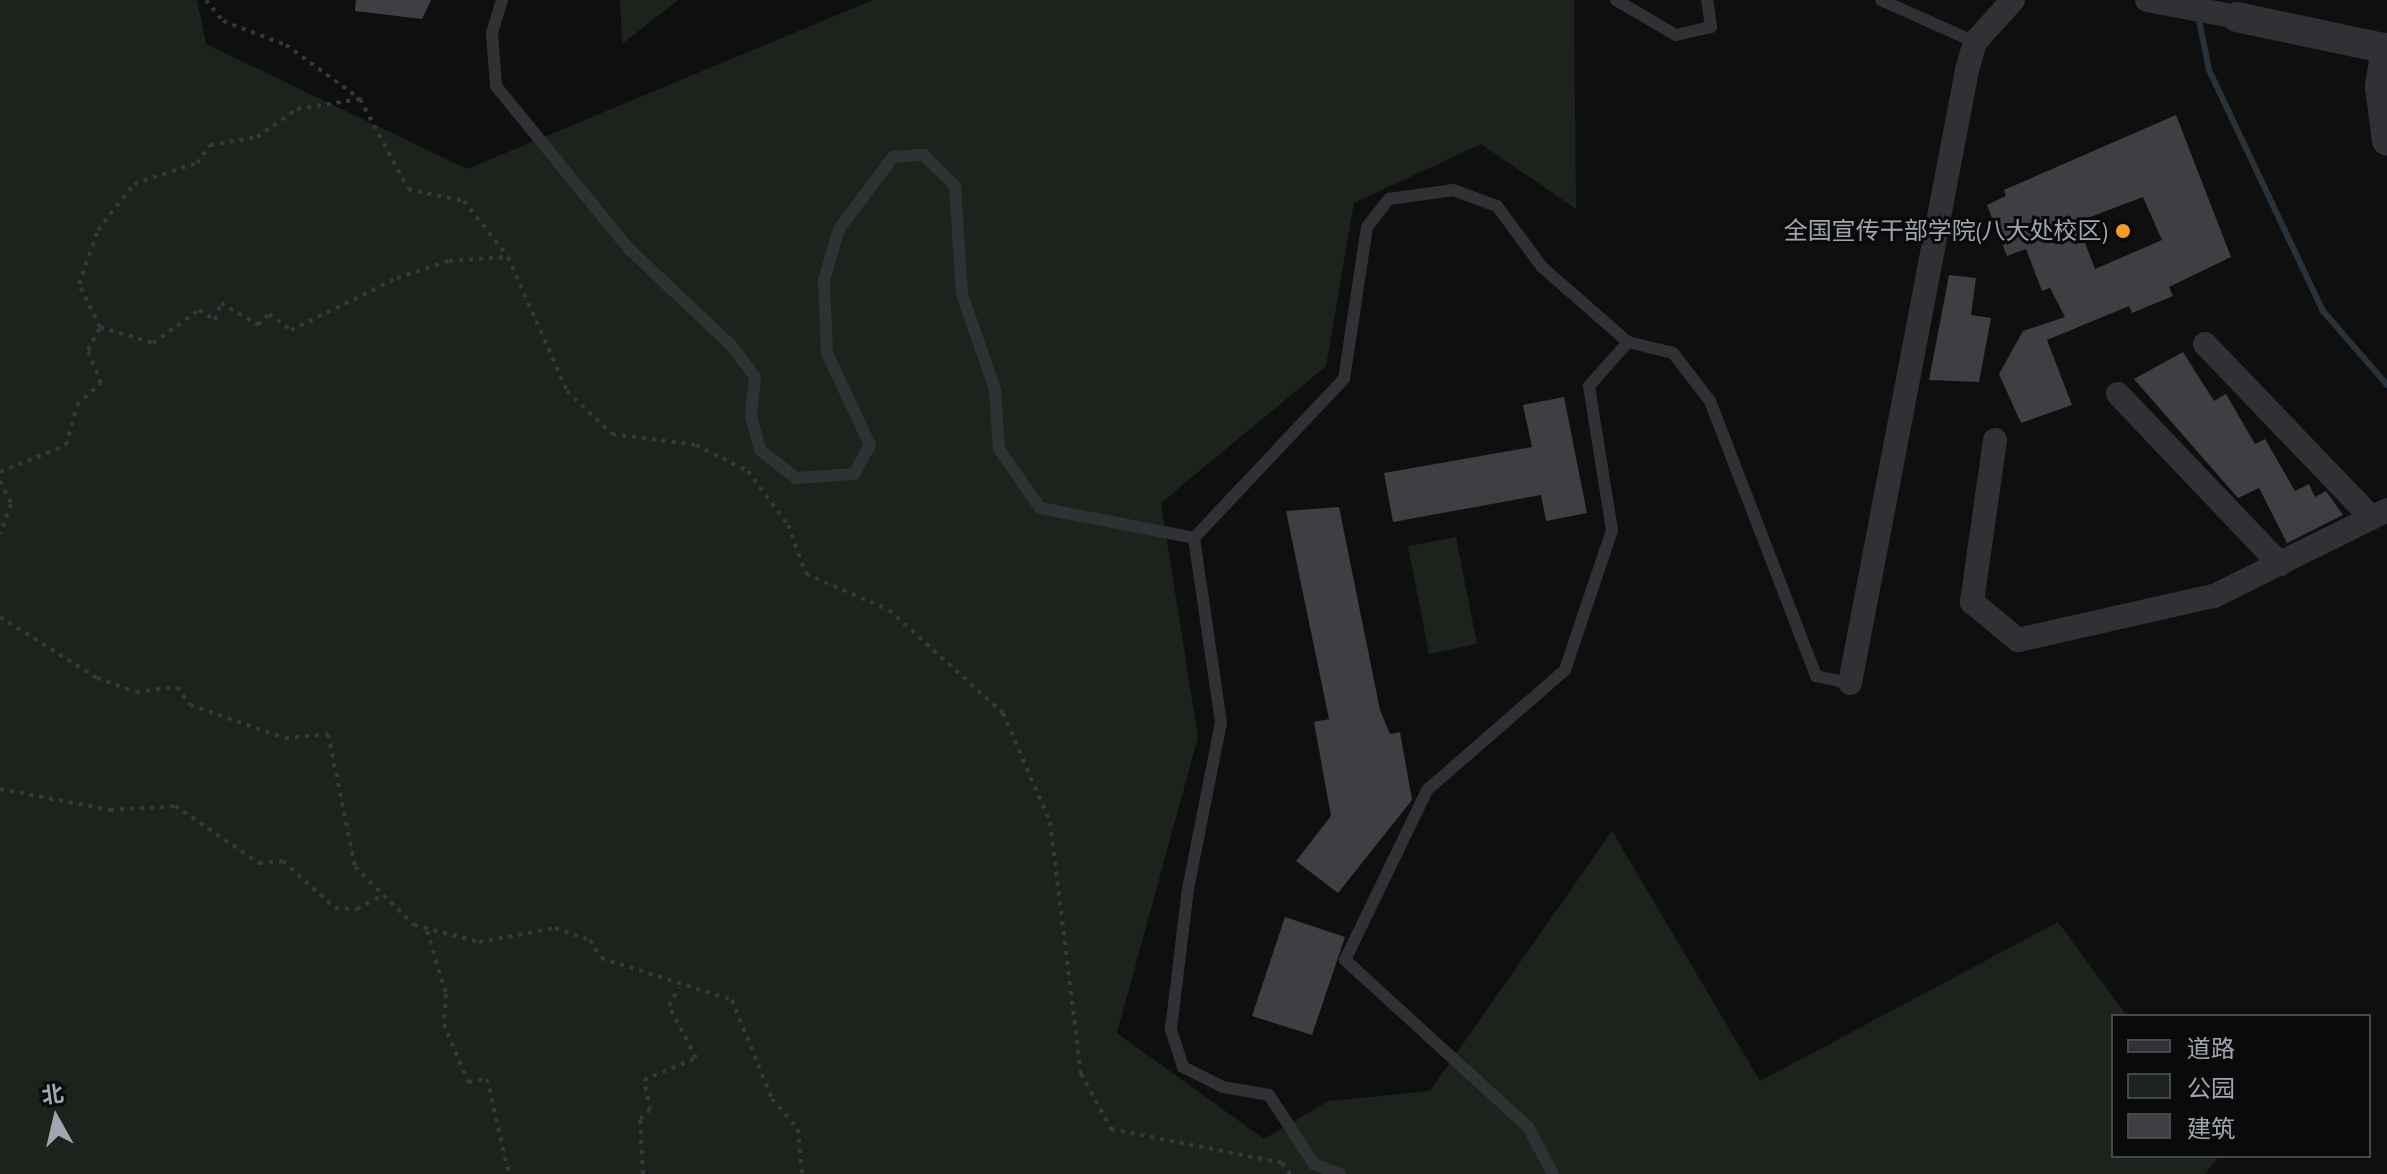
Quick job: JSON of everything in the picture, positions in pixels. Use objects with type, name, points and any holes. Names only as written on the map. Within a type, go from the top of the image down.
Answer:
[{"type":"street","points":[[1850,683],[1975,42],[2013,0]]},
{"type":"street","points":[[2156,1],[2387,48],[2380,87],[2387,141]]},
{"type":"street","points":[[1995,440],[1972,602],[2018,640],[2214,596],[2380,514],[2205,344]]},
{"type":"street","points":[[2118,394],[2280,564]]},
{"type":"lane","points":[[502,0],[492,33],[496,86],[629,249],[731,345],[755,377],[751,416],[760,450],[796,478],[854,474],[870,445],[827,353],[824,280],[839,229],[893,157],[924,155],[955,186],[962,294],[995,390],[999,449],[1040,508],[1081,522],[1194,538]]},
{"type":"lane","points":[[1616,0],[1676,35],[1711,27],[1707,0]]},
{"type":"lane","points":[[1881,0],[1975,42]]},
{"type":"lane","points":[[1194,538],[1344,379],[1367,227],[1389,199],[1453,190],[1497,206],[1542,267],[1628,342],[1673,353],[1710,401],[1816,676],[1850,683]]},
{"type":"lane","points":[[1553,1174],[1528,1127],[1345,960],[1427,790],[1565,670],[1612,530],[1589,386],[1628,342]]},
{"type":"lane","points":[[1194,538],[1221,723],[1188,889],[1171,1029],[1183,1067],[1223,1087],[1269,1095],[1314,1164],[1340,1174]]},
{"type":"path","points":[[206,0],[223,21],[286,45],[360,99],[408,189],[464,201],[508,257],[567,391],[612,434],[696,445],[748,471],[788,525],[806,574],[889,610],[1003,713],[1050,822],[1081,1074],[1111,1129],[1282,1163],[1290,1174]]},
{"type":"path","points":[[360,99],[297,109],[257,137],[210,145],[197,163],[134,184],[98,230],[79,284],[100,327],[153,343],[199,310],[215,320],[221,303],[258,325],[269,314],[291,330],[397,278],[449,261],[508,257]]},
{"type":"path","points":[[0,472],[66,445],[77,405],[101,383],[88,350],[100,327]]},
{"type":"path","points":[[0,481],[11,504],[0,534]]},
{"type":"path","points":[[0,617],[97,678],[136,692],[177,687],[190,705],[285,738],[328,734],[355,867],[380,897],[426,930],[479,942],[555,928],[590,940],[601,958],[679,988],[732,1000],[772,1099],[798,1129],[802,1174]]},
{"type":"path","points":[[0,789],[110,810],[175,806],[259,863],[283,861],[335,908],[357,909],[380,897]]},
{"type":"path","points":[[426,930],[446,994],[444,1024],[468,1082],[487,1079],[509,1174]]},
{"type":"path","points":[[643,1174],[640,1119],[650,1110],[644,1080],[679,1059],[696,1058],[669,1006],[679,988]]},
{"type":"green space","points":[[0,0],[197,0],[206,44],[467,169],[873,0],[1574,0],[1576,209],[1481,144],[1354,203],[1326,366],[1161,503],[1198,737],[1117,1033],[1264,1139],[1328,1101],[1430,1091],[1612,831],[1760,1081],[2058,922],[2126,1014],[2111,1014],[2111,1158],[2217,1158],[2205,1174],[0,1174]]},
{"type":"green space","points":[[620,0],[678,0],[622,44]]},
{"type":"green space","points":[[1456,537],[1477,644],[1429,654],[1408,546]]},
{"type":"building","points":[[356,0],[431,0],[422,19],[355,11]]},
{"type":"building","points":[[2176,115],[2231,257],[2169,287],[2173,296],[2132,313],[2129,306],[2047,340],[2072,405],[2021,423],[1999,374],[2023,331],[2065,317],[2050,288],[2042,291],[2026,249],[2007,256],[1987,205],[2006,196],[2004,190]],"holes":[[[2143,197],[2162,240],[2095,269],[2077,222]]]},
{"type":"building","points":[[1949,275],[1976,278],[1971,315],[1991,318],[1979,382],[1929,380]]},
{"type":"building","points":[[2183,352],[2214,401],[2226,394],[2255,444],[2265,439],[2295,491],[2309,484],[2315,497],[2326,491],[2343,515],[2287,543],[2259,488],[2238,498],[2134,379]]},
{"type":"building","points":[[1564,397],[1587,513],[1546,521],[1541,495],[1393,522],[1384,473],[1532,447],[1523,405]]},
{"type":"building","points":[[1339,507],[1380,710],[1390,734],[1400,732],[1412,800],[1338,893],[1296,861],[1331,816],[1314,722],[1329,719],[1286,511]]},
{"type":"building","points":[[1285,917],[1345,937],[1312,1035],[1252,1016]]},
{"type":"waterway","points":[[2198,15],[2209,70],[2323,311],[2387,385]]},
{"type":"place","name":"全国宣传干部学院(八大处校区)","points":[[2123,231]]}]
